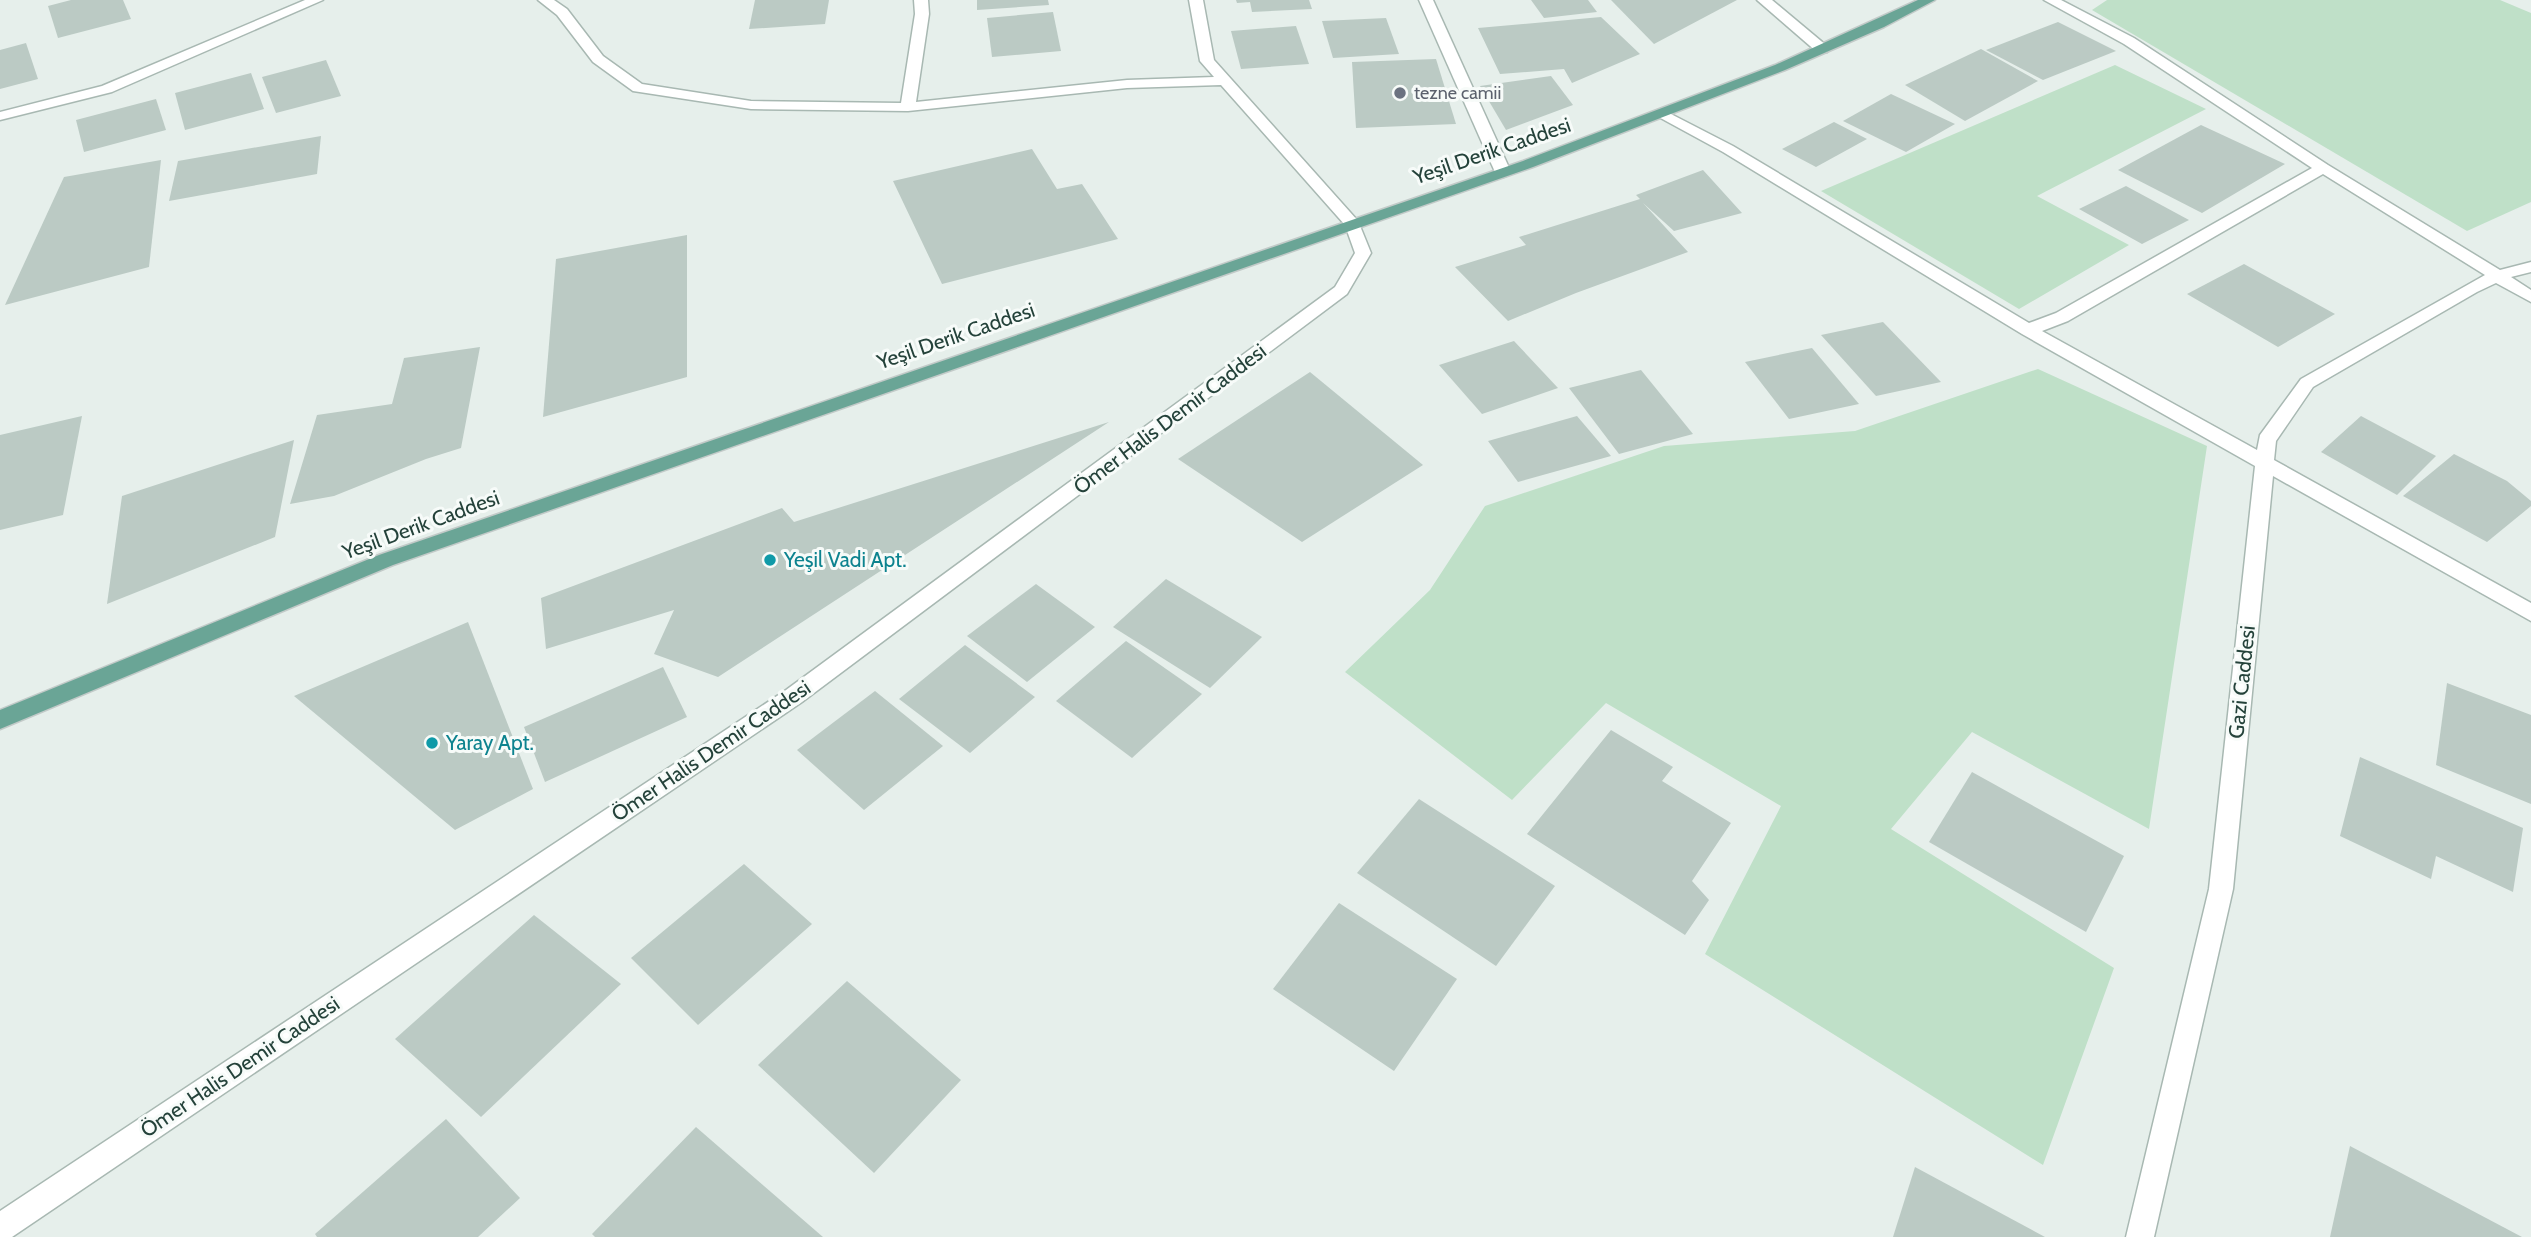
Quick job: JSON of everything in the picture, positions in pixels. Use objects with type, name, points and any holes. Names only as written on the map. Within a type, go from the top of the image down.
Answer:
[{"type":"main road","name":"Yeşil Derik Caddesi","points":[[0,720],[386,560],[1662,115],[1822,49],[1928,0]]},
{"type":"street","points":[[0,116],[107,89],[316,0]]},
{"type":"street","points":[[545,0],[562,12],[598,59],[638,88],[751,105],[908,107],[1127,83],[1224,81]]},
{"type":"street","points":[[908,107],[922,14],[921,0]]},
{"type":"street","points":[[1196,0],[1207,61],[1352,224]]},
{"type":"street","points":[[1426,0],[1503,172]]},
{"type":"street","points":[[1764,0],[1822,49]]},
{"type":"street","points":[[2051,0],[2129,41],[2323,168],[2531,297]]},
{"type":"street","points":[[1662,115],[1728,149],[2028,330],[2531,613]]},
{"type":"street","points":[[2028,330],[2062,317],[2323,168]]},
{"type":"street","name":"Ömer Halis Demir Caddesi","points":[[0,1227],[794,696],[1246,363],[1341,290],[1363,253],[1352,224]]},
{"type":"street","name":"Gazi Caddesi","points":[[2140,1237],[2221,889],[2267,440],[2308,383],[2471,288],[2497,276],[2531,267]]},
{"type":"green space","points":[[2107,0],[2500,0],[2531,13],[2531,202],[2467,231],[2092,10]]},
{"type":"green space","points":[[2115,65],[2206,109],[2037,196],[2129,245],[2019,309],[1821,191]]},
{"type":"green space","points":[[2038,369],[2207,446],[2149,829],[1972,732],[1891,829],[2114,968],[2043,1165],[1705,954],[1781,806],[1606,703],[1512,800],[1345,672],[1430,590],[1485,506],[1664,446],[1855,431]]},
{"type":"building","points":[[71,0],[123,0],[131,19],[58,38],[48,6]]},
{"type":"building","points":[[755,0],[829,0],[825,24],[749,29]]},
{"type":"building","points":[[977,0],[1048,0],[1049,5],[977,10]]},
{"type":"building","points":[[1236,0],[1309,0],[1312,9],[1252,12],[1250,2],[1237,3]]},
{"type":"building","points":[[1531,0],[1588,0],[1597,12],[1544,18]]},
{"type":"building","points":[[1611,0],[1737,0],[1654,44]]},
{"type":"building","points":[[1053,12],[1061,51],[992,57],[987,18]]},
{"type":"building","points":[[1601,17],[1640,54],[1572,83],[1564,69],[1500,74],[1478,28]]},
{"type":"building","points":[[1386,18],[1399,54],[1333,58],[1322,21]]},
{"type":"building","points":[[2058,22],[2116,51],[2043,80],[1986,50]]},
{"type":"building","points":[[1296,26],[1309,64],[1241,69],[1231,31]]},
{"type":"building","points":[[26,43],[38,79],[0,89],[0,50]]},
{"type":"building","points":[[1981,49],[2038,81],[1965,121],[1905,85]]},
{"type":"building","name":"tezne camii","points":[[1436,59],[1456,124],[1356,128],[1352,62]]},
{"type":"building","points":[[326,60],[341,96],[276,113],[262,77]]},
{"type":"building","points":[[251,73],[264,109],[185,130],[175,93]]},
{"type":"building","points":[[1551,76],[1573,105],[1506,130],[1480,86]]},
{"type":"building","points":[[1891,94],[1955,124],[1906,152],[1843,121]]},
{"type":"building","points":[[156,99],[166,130],[84,152],[76,120]]},
{"type":"building","points":[[1834,122],[1867,139],[1816,167],[1782,149]]},
{"type":"building","points":[[2201,125],[2285,164],[2202,213],[2118,170]]},
{"type":"building","points":[[321,136],[317,174],[169,201],[178,161]]},
{"type":"building","points":[[1032,149],[1057,189],[1082,184],[1118,239],[942,284],[893,181]]},
{"type":"building","points":[[161,160],[149,267],[5,305],[64,177]]},
{"type":"building","points":[[1703,170],[1742,213],[1674,231],[1643,203],[1688,252],[1508,321],[1455,267],[1526,245],[1519,237],[1640,199],[1636,195]]},
{"type":"building","points":[[2126,186],[2189,220],[2142,244],[2079,209]]},
{"type":"building","points":[[687,235],[687,377],[543,417],[556,259]]},
{"type":"building","points":[[2244,264],[2335,314],[2278,347],[2187,294]]},
{"type":"building","points":[[1883,322],[1941,382],[1876,396],[1821,335]]},
{"type":"building","points":[[1514,341],[1558,388],[1482,414],[1439,365]]},
{"type":"building","points":[[480,347],[461,448],[334,496],[290,504],[317,415],[392,404],[404,358]]},
{"type":"building","points":[[1812,348],[1859,404],[1789,419],[1745,362]]},
{"type":"building","points":[[1641,370],[1693,434],[1619,454],[1569,388]]},
{"type":"building","points":[[1310,372],[1423,465],[1302,542],[1178,459]]},
{"type":"building","points":[[82,416],[63,515],[0,530],[0,435]]},
{"type":"building","points":[[1577,416],[1611,456],[1518,482],[1488,441]]},
{"type":"building","points":[[2361,416],[2436,456],[2397,495],[2321,452]]},
{"type":"building","name":"Yeşil Vadi Apt.","points":[[1109,422],[718,677],[654,654],[674,610],[546,649],[541,598],[782,508],[794,522]]},
{"type":"building","points":[[294,440],[275,537],[107,604],[122,496]]},
{"type":"building","points":[[2454,454],[2507,481],[2531,501],[2531,506],[2487,542],[2403,496]]},
{"type":"building","points":[[1166,579],[1262,637],[1210,688],[1113,627]]},
{"type":"building","points":[[1036,584],[1095,627],[1027,682],[967,636]]},
{"type":"building","name":"Yaray Apt.","points":[[468,622],[533,789],[455,830],[294,696]]},
{"type":"building","points":[[1126,641],[1202,694],[1132,758],[1056,701]]},
{"type":"building","points":[[965,645],[1035,697],[970,753],[899,699]]},
{"type":"building","points":[[663,667],[687,717],[545,782],[524,727]]},
{"type":"building","points":[[2447,683],[2531,715],[2531,804],[2436,765]]},
{"type":"building","points":[[875,691],[943,746],[864,810],[797,750]]},
{"type":"building","points":[[1611,730],[1673,767],[1662,781],[1731,823],[1692,881],[1709,900],[1685,935],[1527,834]]},
{"type":"building","points":[[2360,757],[2523,828],[2513,892],[2436,856],[2431,879],[2340,836]]},
{"type":"building","points":[[1972,772],[2124,856],[2086,932],[1929,842]]},
{"type":"building","points":[[1419,799],[1555,886],[1496,966],[1357,873]]},
{"type":"building","points":[[744,864],[812,924],[698,1025],[631,958]]},
{"type":"building","points":[[1339,903],[1457,979],[1394,1071],[1273,989]]},
{"type":"building","points":[[534,915],[621,984],[481,1117],[395,1039]]},
{"type":"building","points":[[847,981],[961,1080],[874,1173],[758,1065]]},
{"type":"building","points":[[446,1119],[520,1198],[478,1237],[317,1237],[315,1234]]},
{"type":"building","points":[[696,1127],[823,1237],[595,1237],[592,1234]]},
{"type":"building","points":[[2350,1146],[2522,1237],[2330,1237]]},
{"type":"building","points":[[1915,1167],[2045,1237],[1893,1237]]},
{"type":"place","name":"tezne camii","points":[[1400,93]]},
{"type":"place","name":"Yeşil Vadi Apt.","points":[[770,560]]},
{"type":"place","name":"Yaray Apt.","points":[[432,743]]}]
